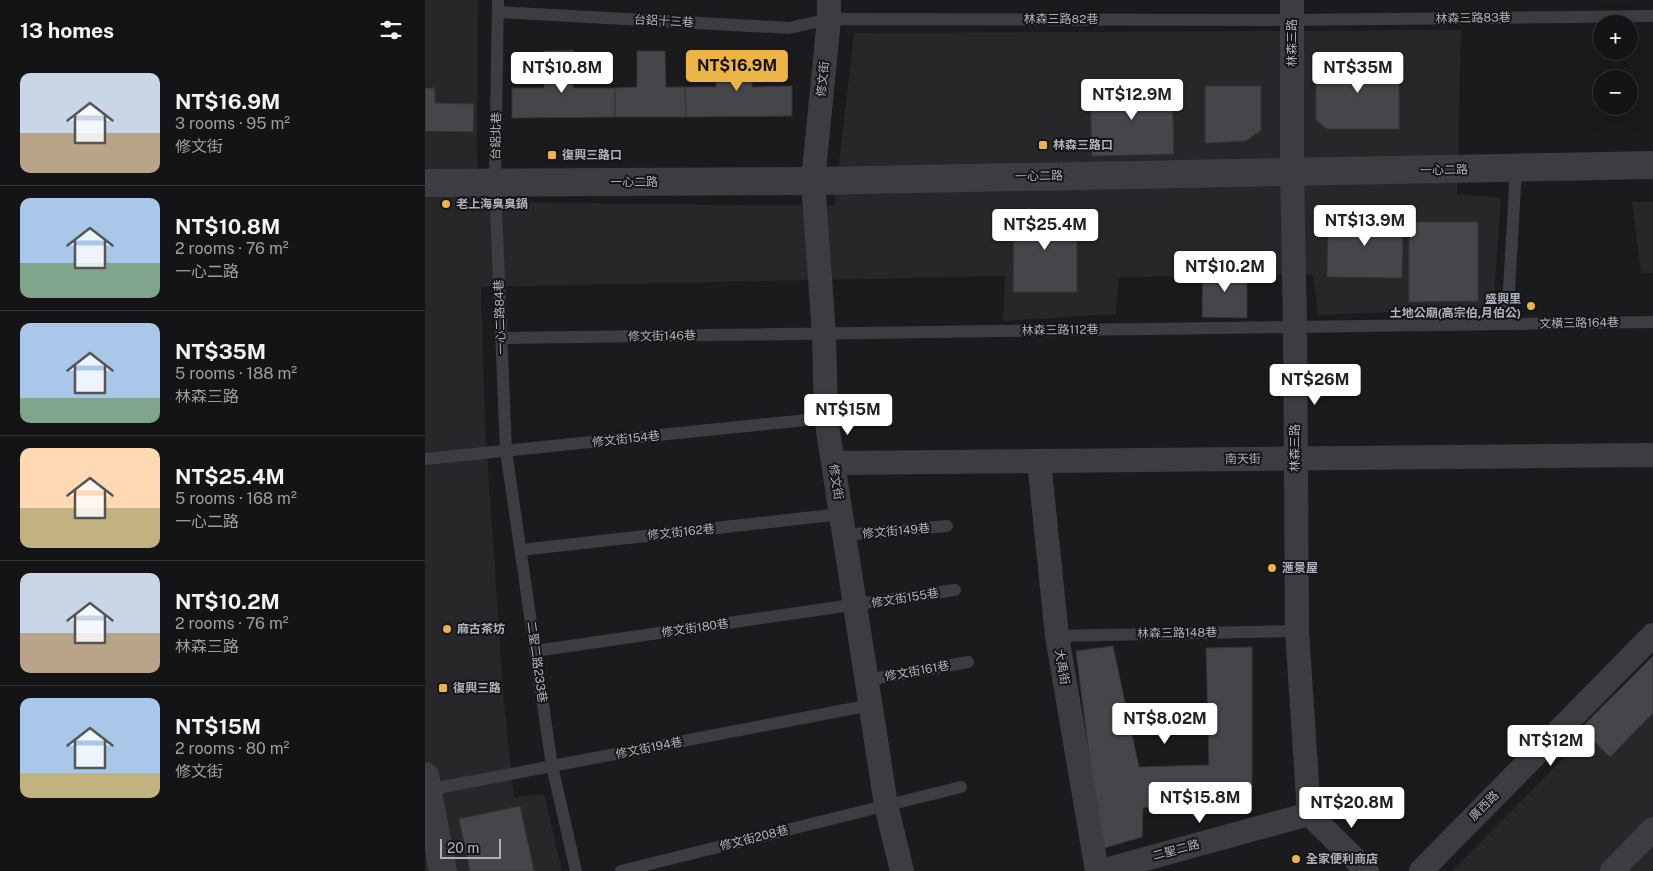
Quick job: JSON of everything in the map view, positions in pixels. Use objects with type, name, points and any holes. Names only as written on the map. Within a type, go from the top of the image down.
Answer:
[{"type":"street","name":"修文街","points":[[829,9],[813,181],[824,334],[826,418],[886,805],[902,871]]},
{"type":"street","name":"林森三路","points":[[1292,10],[1297,631],[1309,814]]},
{"type":"street","name":"一心二路","points":[[425,183],[813,181],[1653,165]]},
{"type":"street","name":"南天街","points":[[833,463],[1653,455]]},
{"type":"street","name":"大禹街","points":[[1039,461],[1057,636],[1097,871]]},
{"type":"street","name":"廣西路","points":[[1421,871],[1653,635]]},
{"type":"street","points":[[426,783],[436,863]]},
{"type":"street","name":"二聖二路","points":[[1101,871],[1309,814]]},
{"type":"street","points":[[1309,814],[1367,871]]},
{"type":"street","points":[[1612,871],[1653,829]]},
{"type":"lane","name":"台鋁十三巷","points":[[498,6],[789,28],[829,9]]},
{"type":"lane","name":"台鋁北巷","points":[[495,183],[498,6]]},
{"type":"lane","name":"林森三路82巷","points":[[829,9],[1292,10]]},
{"type":"lane","name":"林森三路83巷","points":[[1292,10],[1653,16]]},
{"type":"lane","points":[[1507,324],[1516,169]]},
{"type":"lane","name":"一心二路84巷","points":[[495,183],[506,451]]},
{"type":"lane","name":"文橫三路164巷","points":[[1295,327],[1653,322]]},
{"type":"lane","name":"林森三路112巷","points":[[824,334],[1295,327]]},
{"type":"lane","name":"修文街146巷","points":[[501,338],[824,334]]},
{"type":"lane","name":"修文街154巷","points":[[425,459],[826,418]]},
{"type":"lane","name":"二聖二路233巷","points":[[506,451],[552,766],[576,871]]},
{"type":"lane","name":"修文街162巷","points":[[521,550],[843,525]]},
{"type":"lane","name":"修文街149巷","points":[[843,525],[947,526]]},
{"type":"lane","name":"修文街155巷","points":[[855,606],[955,590]]},
{"type":"lane","name":"修文街180巷","points":[[535,651],[855,606]]},
{"type":"lane","name":"林森三路148巷","points":[[1057,636],[1297,631]]},
{"type":"lane","name":"修文街161巷","points":[[867,680],[968,662]]},
{"type":"lane","name":"修文街194巷","points":[[426,783],[552,766],[871,705]]},
{"type":"lane","name":"修文街208巷","points":[[621,871],[961,787]]},
{"type":"shaded area","points":[[425,0],[478,0],[477,150],[479,202],[834,206],[854,33],[1461,30],[1457,194],[1501,198],[1493,308],[1318,315],[1313,275],[1119,277],[1116,314],[1003,321],[1005,276],[481,287],[485,424],[504,703],[514,797],[544,794],[562,871],[425,871]]},
{"type":"shaded area","points":[[1632,202],[1653,202],[1653,273],[1641,273]]},
{"type":"shaded area","points":[[1653,667],[1653,871],[1452,871]]},
{"type":"building","points":[[573,50],[573,88],[615,88],[615,117],[512,118],[512,88],[544,88],[544,51]]},
{"type":"building","points":[[637,51],[665,51],[666,87],[685,87],[686,117],[615,117],[615,88],[637,87]]},
{"type":"building","points":[[716,51],[751,51],[752,87],[792,86],[792,116],[686,117],[685,87],[716,87]]},
{"type":"building","points":[[1316,60],[1399,61],[1399,129],[1327,129],[1316,120]]},
{"type":"building","points":[[1172,86],[1174,154],[1092,156],[1090,88]]},
{"type":"building","points":[[1205,86],[1261,86],[1261,130],[1246,141],[1205,143]]},
{"type":"building","points":[[425,88],[435,88],[435,103],[474,104],[473,132],[425,131]]},
{"type":"building","points":[[1014,210],[1077,210],[1077,292],[1013,292]]},
{"type":"building","points":[[1328,216],[1403,217],[1402,278],[1327,277]]},
{"type":"building","points":[[1409,222],[1478,222],[1478,301],[1409,302]]},
{"type":"building","points":[[1203,267],[1247,268],[1247,318],[1202,317]]},
{"type":"building","points":[[1113,646],[1139,767],[1209,765],[1206,648],[1252,647],[1252,786],[1238,803],[1191,815],[1192,804],[1143,808],[1142,837],[1101,849],[1076,651]]},
{"type":"building","points":[[1653,656],[1653,713],[1610,757],[1581,728]]},
{"type":"building","points":[[520,806],[534,871],[470,871],[459,819]]},
{"type":"place","name":"林森三路口","points":[[1043,145]]},
{"type":"place","name":"復興三路口","points":[[552,155]]},
{"type":"place","name":"老上海臭臭鍋","points":[[446,204]]},
{"type":"place","name":"盛興里 土地公廟(高宗伯,月伯公)","points":[[1531,306]]},
{"type":"place","name":"滙景屋","points":[[1272,568]]},
{"type":"place","name":"麻古茶坊","points":[[447,629]]},
{"type":"place","name":"復興三路","points":[[443,688]]},
{"type":"place","name":"全家便利商店","points":[[1296,859]]}]
